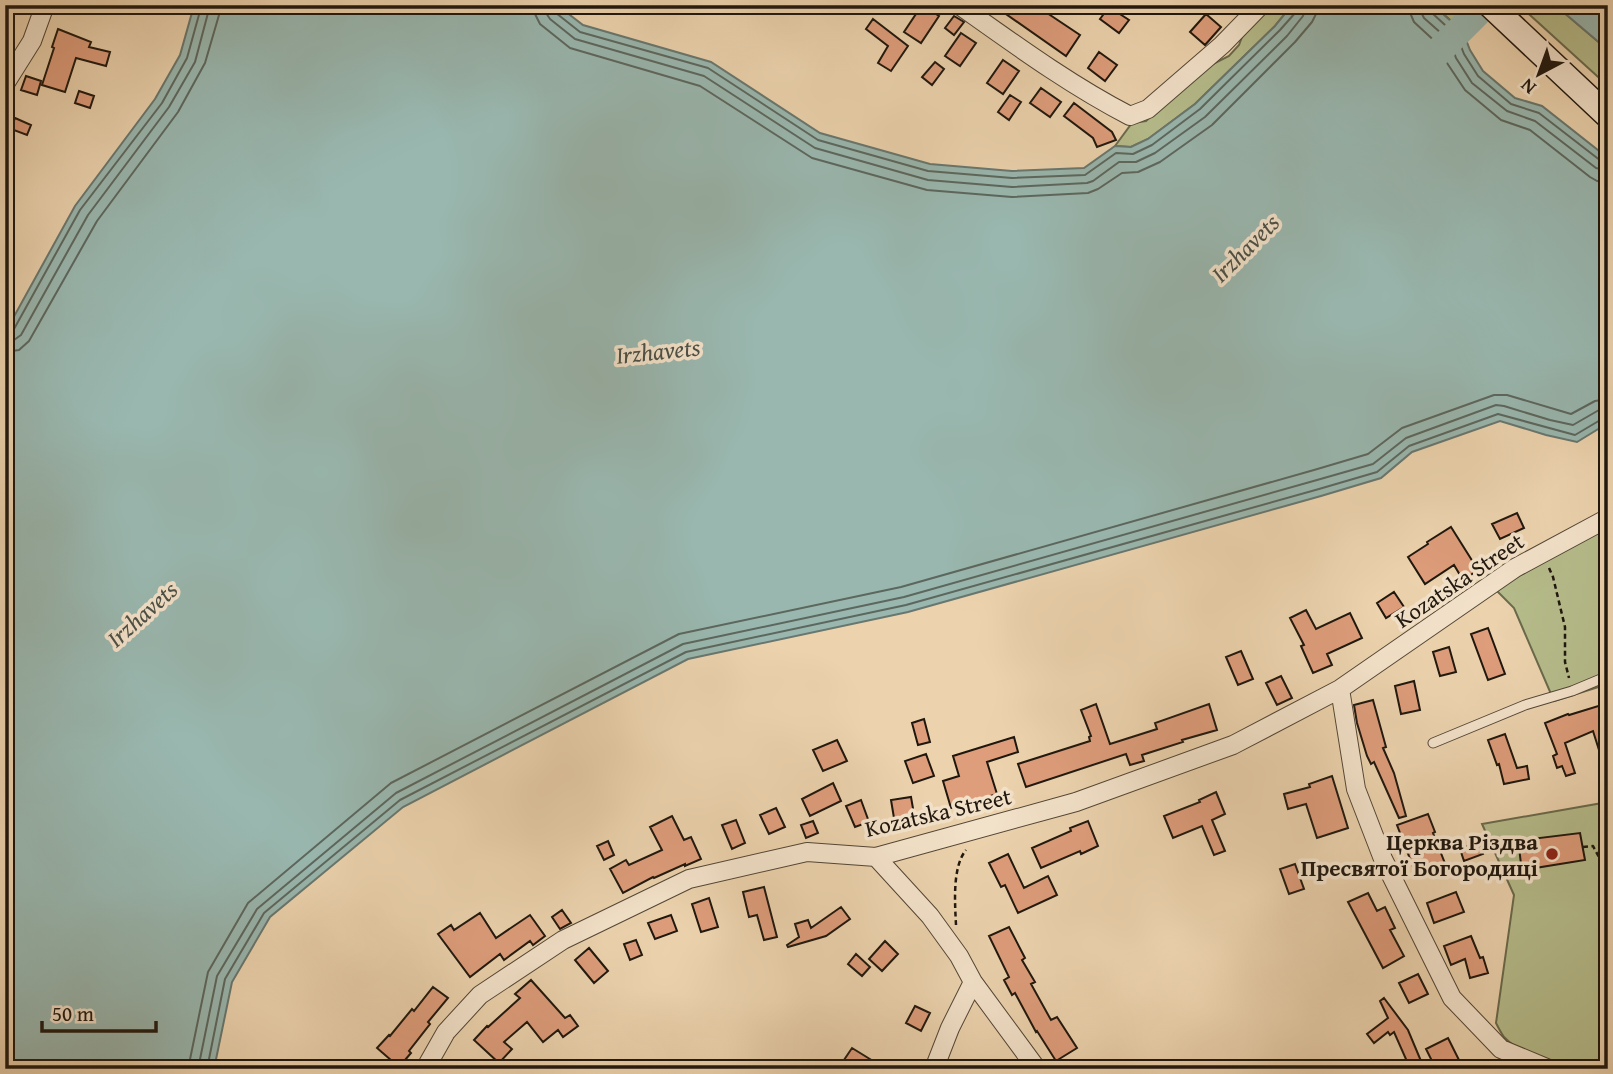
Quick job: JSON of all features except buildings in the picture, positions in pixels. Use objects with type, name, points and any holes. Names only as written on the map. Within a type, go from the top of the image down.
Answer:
[{"type":"street","points":[[5,84],[32,41],[45,5]]},
{"type":"street","points":[[959,5],[1003,37],[1130,116],[1148,109],[1222,44],[1261,5]]},
{"type":"street","points":[[1490,5],[1608,116]]},
{"type":"street","name":"Kozatska Street","points":[[425,1069],[446,1032],[480,995],[563,940],[689,879],[807,852],[876,857],[1076,802],[1233,745],[1340,690],[1515,569],[1608,518]]},
{"type":"street","points":[[1340,690],[1356,789],[1383,859],[1452,998],[1501,1049],[1549,1069]]},
{"type":"street","points":[[876,857],[930,916],[1037,1069]]},
{"type":"street","points":[[934,1069],[950,1028],[974,982]]},
{"type":"lane","points":[[1433,743],[1525,705],[1572,691],[1608,676]]},
{"type":"path","points":[[1543,554],[1553,577],[1565,627],[1565,662],[1572,691]]},
{"type":"path","points":[[959,957],[957,871],[961,856],[984,828]]},
{"type":"path","points":[[1583,848],[1593,846],[1608,874]]},
{"type":"green space","points":[[1265,5],[1292,5],[1275,26],[1195,104],[1148,139],[1131,147],[1115,146],[1132,123],[1146,121],[1203,69],[1229,56],[1239,45],[1245,29]]},
{"type":"green space","points":[[1433,5],[1453,5],[1464,16],[1462,21],[1456,25]]},
{"type":"green space","points":[[1519,5],[1555,5],[1608,50],[1608,86]]},
{"type":"green space","points":[[1608,527],[1608,684],[1554,701],[1514,608],[1495,589]]},
{"type":"green space","points":[[1608,802],[1608,1069],[1581,1068],[1526,1053],[1504,1037],[1496,1023],[1514,895],[1482,824]]},
{"type":"water","points":[[191,5],[557,5],[583,25],[711,62],[820,133],[930,164],[1012,171],[1084,168],[1115,146],[1131,147],[1148,139],[1195,104],[1275,26],[1292,5],[1433,5],[1463,32],[1483,71],[1515,98],[1542,106],[1608,158],[1608,423],[1577,442],[1500,421],[1412,452],[1381,478],[1321,496],[908,612],[688,659],[403,807],[270,917],[232,982],[214,1069],[5,1069],[6,331],[75,206],[155,99],[180,55],[193,9]]},
{"type":"water","points":[[1555,5],[1608,5],[1608,50]]},
{"type":"waterway","name":"Irzhavets","points":[[1435,55],[1477,13]]},
{"type":"place","name":"Церква Різдва Пресвятої Богородиці","points":[[1552,854]]}]
